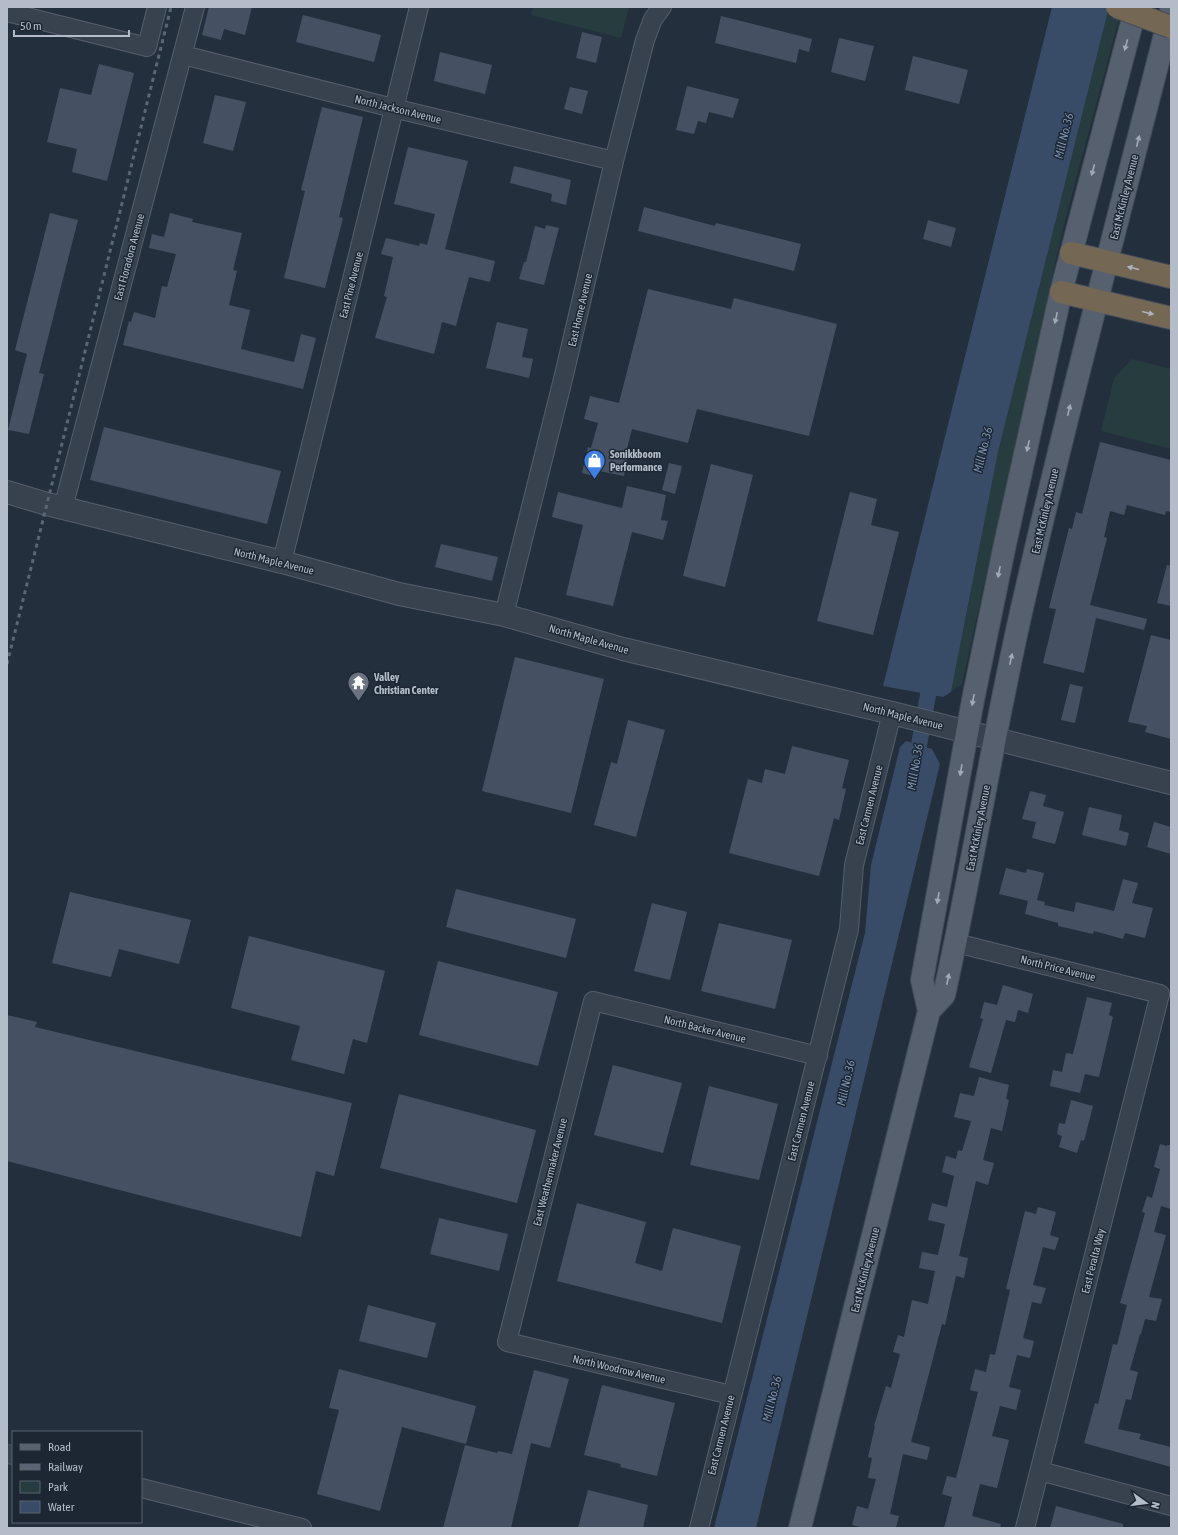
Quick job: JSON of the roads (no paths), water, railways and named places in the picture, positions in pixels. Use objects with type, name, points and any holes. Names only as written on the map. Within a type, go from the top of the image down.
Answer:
[{"type":"highway","points":[[1117,7],[1171,27]]},
{"type":"highway","points":[[1071,253],[1171,278]]},
{"type":"highway","points":[[1061,292],[1171,318]]},
{"type":"main road","name":"East McKinley Avenue","points":[[800,1528],[929,1011],[922,980],[967,731],[1005,544],[1061,292],[1136,7]]},
{"type":"main road","name":"East McKinley Avenue","points":[[929,1011],[944,995],[956,943],[995,738],[1019,622],[1047,499],[1171,11]]},
{"type":"street","points":[[7,12],[147,47],[157,7]]},
{"type":"street","name":"East Floradora Avenue","points":[[63,508],[195,7]]},
{"type":"street","name":"East Pine Avenue","points":[[282,562],[418,7]]},
{"type":"street","name":"East Home Avenue","points":[[504,615],[564,375],[614,161],[645,40],[653,19],[662,7]]},
{"type":"street","name":"North Jackson Avenue","points":[[183,55],[393,108],[614,161]]},
{"type":"street","name":"North Maple Avenue","points":[[7,492],[63,508],[282,562],[399,594],[504,615],[623,649],[967,731],[1171,783]]},
{"type":"street","name":"East Carmen Avenue","points":[[699,1528],[731,1395],[849,929],[854,865],[892,713]]},
{"type":"street","name":"North Price Avenue","points":[[956,943],[1160,994]]},
{"type":"street","name":"East Peralta Way","points":[[1025,1528],[1160,994]]},
{"type":"street","name":"North Backer Avenue","points":[[593,1001],[818,1056]]},
{"type":"street","name":"East Weathermaker Avenue","points":[[507,1342],[593,1001]]},
{"type":"street","name":"North Woodrow Avenue","points":[[507,1342],[731,1395]]},
{"type":"street","points":[[1040,1471],[1171,1506]]},
{"type":"street","points":[[142,1488],[273,1525],[302,1528]]},
{"type":"water","points":[[1052,7],[1109,7],[998,452],[951,692],[943,697],[883,686]]},
{"type":"water","points":[[906,741],[932,749],[940,764],[756,1528],[714,1528],[865,933],[871,865],[900,747]]},
{"type":"waterway","name":"Mill No. 36","points":[[915,767],[932,673]]},
{"type":"railway","points":[[7,664],[171,7]]},
{"type":"place","name":"Sonikkboom Performance","points":[[595,480]]},
{"type":"place","name":"Valley Christian Center","points":[[358,702]]}]
